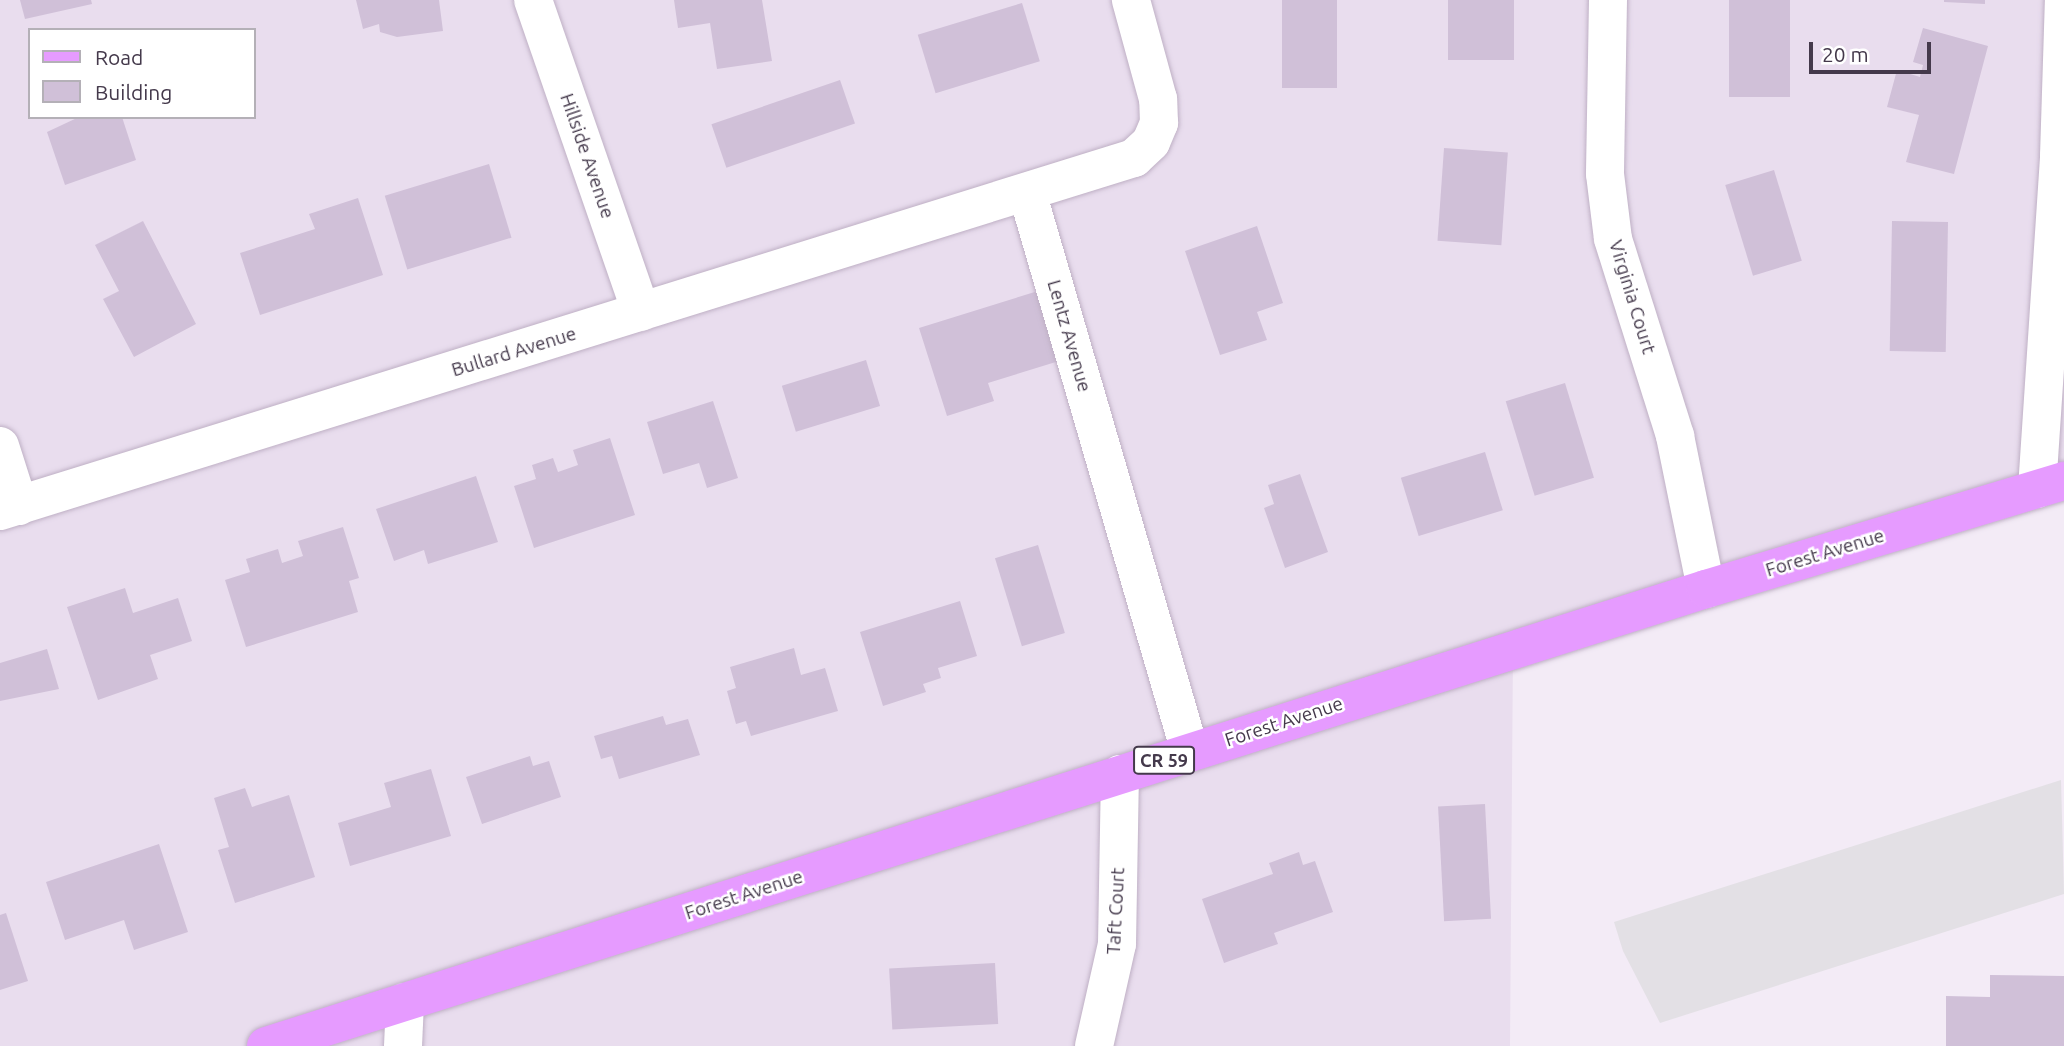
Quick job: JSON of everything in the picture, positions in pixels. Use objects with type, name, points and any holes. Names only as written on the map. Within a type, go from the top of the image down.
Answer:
[{"type":"main road","name":"Forest Avenue","points":[[266,1046],[1706,589],[2050,485]]},
{"type":"street","name":"Hillside Avenue","points":[[533,0],[641,312]]},
{"type":"street","points":[[1027,192],[1134,158],[1151,142],[1159,123],[1158,99],[1131,0]]},
{"type":"street","name":"Virginia Court","points":[[1608,0],[1605,174],[1613,239],[1675,436],[1706,589]]},
{"type":"street","points":[[2050,485],[2064,0]]},
{"type":"street","name":"Bullard Avenue","points":[[9,509],[1027,192]]},
{"type":"street","name":"Lentz Avenue","points":[[1027,192],[1190,752]]},
{"type":"street","points":[[0,446],[9,509]]},
{"type":"street","name":"Taft Court","points":[[1094,1046],[1117,944],[1120,774]]},
{"type":"street","points":[[403,1046],[405,1002]]},
{"type":"shaded area","points":[[0,0],[2064,0],[2064,473],[1513,650],[1510,1046],[0,1046]]},
{"type":"shaded area","points":[[2061,780],[2064,894],[1660,1023],[1623,951],[1614,922]]},
{"type":"building","points":[[20,0],[91,0],[92,4],[25,19]]},
{"type":"building","points":[[356,0],[439,0],[443,31],[397,37],[380,32],[379,24],[363,29]]},
{"type":"building","points":[[674,0],[762,0],[772,61],[717,69],[710,23],[678,28]]},
{"type":"building","points":[[1282,0],[1337,0],[1337,88],[1282,88]]},
{"type":"building","points":[[1448,0],[1514,0],[1514,60],[1448,60]]},
{"type":"building","points":[[1729,0],[1790,0],[1790,97],[1729,97]]},
{"type":"building","points":[[1985,0],[1985,4],[1944,2]]},
{"type":"building","points":[[1022,3],[1040,61],[936,93],[918,35]]},
{"type":"building","points":[[1923,28],[1988,46],[1954,174],[1906,162],[1919,115],[1887,107],[1897,70],[1920,77],[1923,65],[1913,62]]},
{"type":"building","points":[[840,80],[855,123],[726,168],[711,124]]},
{"type":"building","points":[[75,119],[123,119],[136,160],[65,185],[47,132]]},
{"type":"building","points":[[1444,148],[1508,152],[1501,245],[1438,241]]},
{"type":"building","points":[[489,164],[512,238],[407,270],[385,196]]},
{"type":"building","points":[[1774,170],[1802,261],[1753,276],[1725,185]]},
{"type":"building","points":[[358,198],[383,275],[260,315],[240,253],[315,229],[309,214]]},
{"type":"building","points":[[143,221],[196,324],[134,357],[103,299],[119,291],[95,245]]},
{"type":"building","points":[[1892,221],[1948,222],[1946,352],[1890,351]]},
{"type":"building","points":[[1257,226],[1283,303],[1257,312],[1267,340],[1220,355],[1185,251]]},
{"type":"building","points":[[1051,287],[1072,357],[988,383],[994,401],[947,416],[919,328]]},
{"type":"building","points":[[866,360],[880,406],[796,432],[782,386]]},
{"type":"building","points":[[1565,383],[1594,478],[1535,496],[1506,401]]},
{"type":"building","points":[[713,401],[738,478],[707,488],[699,463],[663,474],[647,422]]},
{"type":"building","points":[[610,438],[635,515],[534,548],[514,486],[536,479],[532,465],[553,458],[558,472],[578,465],[573,450]]},
{"type":"building","points":[[1485,452],[1503,510],[1419,536],[1401,478]]},
{"type":"building","points":[[1300,474],[1328,552],[1285,568],[1264,508],[1274,504],[1268,485]]},
{"type":"building","points":[[476,476],[498,542],[428,564],[424,550],[394,561],[376,509]]},
{"type":"building","points":[[343,527],[359,578],[349,581],[358,612],[246,647],[225,580],[250,572],[246,559],[278,549],[282,563],[303,556],[298,541]]},
{"type":"building","points":[[1038,545],[1065,633],[1022,646],[995,558]]},
{"type":"building","points":[[125,588],[133,613],[178,598],[192,641],[150,655],[158,679],[98,700],[67,607]]},
{"type":"building","points":[[960,601],[977,656],[938,668],[941,678],[923,684],[926,692],[883,706],[860,632]]},
{"type":"building","points":[[794,648],[801,675],[825,668],[838,711],[751,736],[746,721],[736,724],[727,691],[736,688],[730,667]]},
{"type":"building","points":[[47,649],[59,689],[0,701],[0,663]]},
{"type":"building","points":[[663,716],[666,725],[688,719],[700,755],[619,779],[612,756],[601,759],[594,736]]},
{"type":"building","points":[[530,756],[533,766],[549,761],[561,797],[482,824],[466,777]]},
{"type":"building","points":[[431,769],[451,836],[350,866],[338,823],[391,807],[384,783]]},
{"type":"building","points":[[245,788],[252,807],[289,795],[315,877],[235,903],[218,850],[229,847],[214,798]]},
{"type":"building","points":[[1485,804],[1491,919],[1444,921],[1438,806]]},
{"type":"building","points":[[159,844],[188,932],[134,950],[124,920],[65,940],[46,882]]},
{"type":"building","points":[[1299,852],[1303,865],[1315,861],[1333,912],[1274,933],[1278,944],[1224,963],[1202,899],[1273,874],[1269,863]]},
{"type":"building","points":[[6,913],[28,981],[0,990],[0,915]]},
{"type":"building","points":[[995,963],[998,1024],[892,1029],[889,969]]},
{"type":"building","points":[[1990,975],[2064,976],[2064,1046],[1946,1046],[1946,996],[1990,997]]}]
